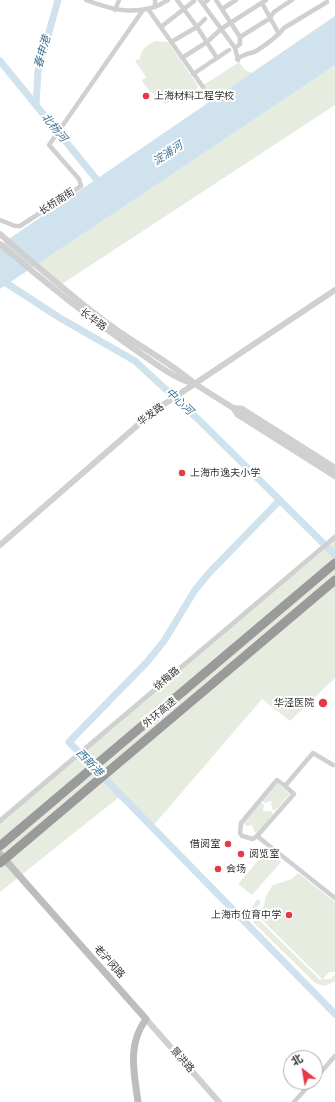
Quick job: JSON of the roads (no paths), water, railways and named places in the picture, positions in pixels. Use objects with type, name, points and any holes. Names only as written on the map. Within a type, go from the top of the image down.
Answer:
[{"type":"highway","name":"外环高速","points":[[0,846],[335,563]]},
{"type":"highway","name":"外环高速","points":[[0,863],[335,580]]},
{"type":"main road","name":"老沪闵路","points":[[0,854],[146,1019]]},
{"type":"main road","points":[[138,1102],[133,1055],[138,1030],[146,1019]]},
{"type":"street","points":[[86,0],[100,2],[115,10],[146,10],[168,0]]},
{"type":"street","points":[[115,10],[119,0]]},
{"type":"street","points":[[155,0],[155,7]]},
{"type":"street","points":[[177,0],[185,9],[217,58]]},
{"type":"street","points":[[208,0],[201,2],[235,48],[238,60],[246,53],[252,53],[279,34],[284,28],[327,2]]},
{"type":"street","points":[[216,0],[240,37],[240,44],[235,48]]},
{"type":"street","points":[[222,9],[236,0]]},
{"type":"street","points":[[240,37],[269,19],[274,12],[292,0]]},
{"type":"street","points":[[161,27],[194,1]]},
{"type":"street","points":[[182,58],[206,42],[220,29],[264,1],[269,19],[279,34]]},
{"type":"street","points":[[146,10],[161,27],[203,87]]},
{"type":"street","name":"长桥南街","points":[[0,220],[20,226],[81,186],[78,179],[48,145],[146,10]]},
{"type":"street","points":[[171,42],[197,27],[205,19]]},
{"type":"street","points":[[193,74],[229,50]]},
{"type":"street","name":"长华路","points":[[0,234],[94,317]]},
{"type":"street","name":"长华路","points":[[0,238],[94,317]]},
{"type":"street","name":"长华路","points":[[0,244],[40,279],[94,317],[184,374],[195,384],[335,472]]},
{"type":"street","name":"华发路","points":[[0,545],[130,430],[183,391],[335,290]]},
{"type":"street","name":"长华路","points":[[232,407],[242,408],[335,467]]},
{"type":"street","name":"长华路","points":[[232,407],[237,415],[335,477]]},
{"type":"street","name":"徐梅路","points":[[0,821],[334,538]]},
{"type":"street","points":[[285,786],[312,753],[334,764]]},
{"type":"street","points":[[277,780],[285,786],[294,794],[257,836],[249,839],[242,836],[240,833],[241,823],[277,780]]},
{"type":"street","points":[[257,836],[335,898]]},
{"type":"street","name":"景洪路","points":[[146,1019],[219,1102]]},
{"type":"street","points":[[323,1070],[335,1056]]},
{"type":"street","points":[[294,1102],[305,1090]]},
{"type":"water","name":"淀浦河","points":[[335,16],[335,65],[0,289],[0,245]]},
{"type":"waterway","name":"春申港","points":[[36,105],[38,71],[58,0]]},
{"type":"waterway","name":"北杨河","points":[[0,61],[102,186]]},
{"type":"waterway","name":"中心河","points":[[0,279],[60,318],[135,361],[201,422],[335,555]]},
{"type":"waterway","name":"西新港","points":[[280,500],[210,572],[195,590],[164,641],[147,662],[69,742],[335,1014]]},
{"type":"place","name":"上海材料工程学校","points":[[146,96]]},
{"type":"place","name":"上海市逸夫小学","points":[[182,473]]},
{"type":"place","name":"华泾医院","points":[[323,703]]},
{"type":"place","name":"借阅室","points":[[228,844]]},
{"type":"place","name":"阅览室","points":[[241,854]]},
{"type":"place","name":"会场","points":[[218,869]]},
{"type":"place","name":"上海市位育中学","points":[[289,915]]}]
